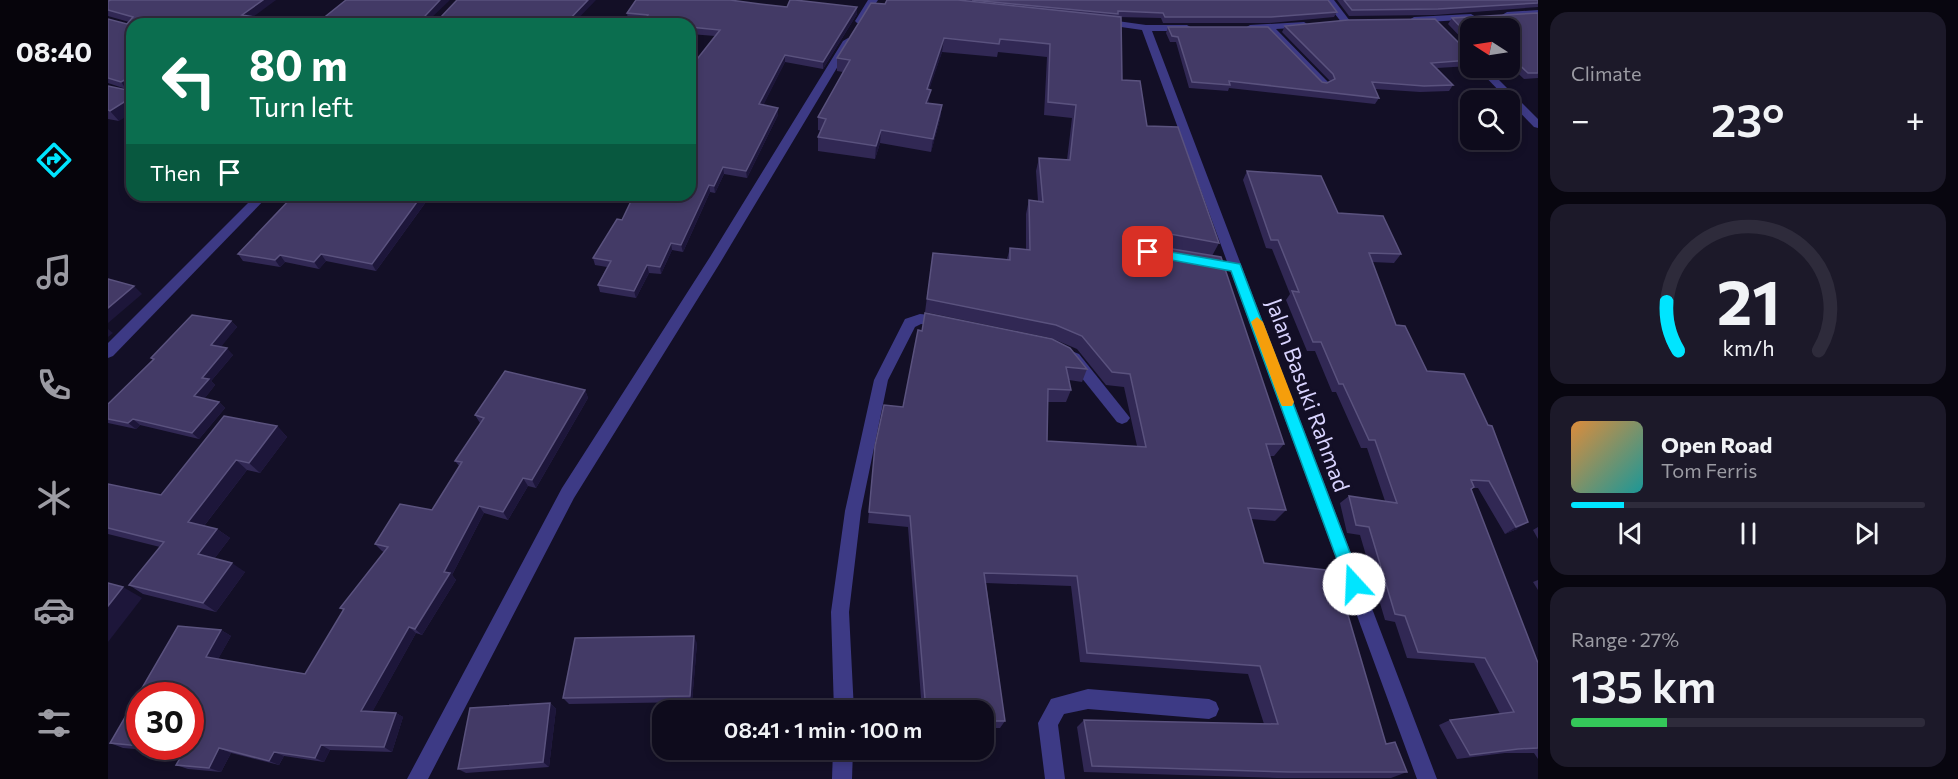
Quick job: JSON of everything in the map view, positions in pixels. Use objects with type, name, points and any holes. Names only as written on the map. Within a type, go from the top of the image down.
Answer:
[{"type":"street","points":[[417,779],[568,493],[721,250],[873,0]]},
{"type":"street","points":[[1329,0],[1340,22],[1356,21]]},
{"type":"street","points":[[1492,16],[1538,13]]},
{"type":"street","points":[[1401,20],[1438,23],[1481,16]]},
{"type":"street","points":[[1091,20],[1146,28],[1203,28]]},
{"type":"street","points":[[1237,28],[1312,24]]},
{"type":"street","name":"Jalan Basuki Rahmad","points":[[1146,28],[1427,779]]},
{"type":"street","points":[[1269,28],[1324,84]]},
{"type":"street","points":[[1492,78],[1538,125]]},
{"type":"street","points":[[108,352],[257,201]]},
{"type":"street","points":[[1214,263],[1236,267]]},
{"type":"street","points":[[844,700],[840,612],[853,511],[881,380],[910,323],[920,319],[958,325]]},
{"type":"street","points":[[1061,350],[1071,355],[1122,418]]},
{"type":"street","points":[[1055,779],[1048,723],[1058,706],[1088,699],[1209,709]]},
{"type":"street","points":[[842,779],[843,760]]},
{"type":"building","points":[[263,0],[242,15],[260,18],[132,18],[108,10],[108,1]]},
{"type":"building","points":[[346,0],[440,0],[425,18],[324,18]]},
{"type":"building","points":[[457,0],[588,0],[571,18],[440,18]]},
{"type":"building","points":[[636,0],[730,0],[787,7],[790,0],[795,0],[857,7],[823,62],[785,55],[759,104],[778,108],[746,171],[723,167],[714,186],[709,185],[681,245],[671,243],[660,267],[647,265],[634,291],[598,285],[611,261],[593,258],[617,219],[622,220],[631,201],[696,201],[696,60],[720,30],[696,28],[696,18],[646,18],[648,15],[627,13]]},
{"type":"building","points":[[887,0],[958,0],[1121,17],[1122,80],[1140,81],[1147,126],[1178,127],[1219,243],[1154,231],[1145,239],[1154,246],[1221,257],[1284,444],[1266,444],[1286,510],[1248,508],[1264,563],[1335,571],[1386,744],[1395,742],[1407,772],[1290,772],[1092,766],[1084,720],[1278,724],[1260,666],[1087,653],[1077,576],[984,573],[1005,721],[994,721],[994,700],[925,700],[910,516],[869,512],[875,446],[884,405],[903,407],[918,330],[922,331],[925,313],[1052,339],[1070,348],[1087,369],[1066,367],[1071,390],[1048,389],[1047,441],[1146,447],[1130,374],[1112,372],[1082,336],[1056,325],[927,299],[933,253],[1010,260],[1010,248],[1030,250],[1029,200],[1043,202],[1039,158],[1070,160],[1076,105],[1048,102],[1050,44],[1000,39],[999,44],[944,38],[927,89],[931,90],[926,103],[942,105],[933,139],[881,130],[876,146],[818,137],[826,119],[818,117],[850,60],[837,58],[871,3],[885,4]]},
{"type":"building","points":[[972,0],[1328,0],[1337,12],[1271,17],[1165,17],[1163,13],[1118,11],[1118,14]]},
{"type":"building","points":[[1344,0],[1538,0],[1538,3],[1438,9],[1352,10]]},
{"type":"building","points":[[1538,13],[1538,73],[1528,73],[1520,66],[1520,18],[1460,18],[1460,26],[1452,18]]},
{"type":"building","points":[[108,19],[126,24],[126,79],[121,82],[108,78]]},
{"type":"building","points":[[1435,19],[1460,44],[1460,61],[1431,63],[1453,85],[1424,86],[1372,82],[1379,98],[1229,81],[1230,85],[1192,82],[1178,37],[1172,36],[1168,27],[1268,27],[1322,82],[1327,83],[1335,79],[1333,74],[1285,26],[1348,20]]},
{"type":"building","points":[[108,86],[126,90],[126,101],[108,110]]},
{"type":"building","points":[[1247,171],[1321,176],[1338,213],[1383,216],[1401,254],[1369,253],[1396,325],[1405,326],[1427,371],[1464,374],[1488,425],[1492,426],[1528,522],[1516,527],[1489,481],[1471,480],[1474,487],[1471,489],[1538,663],[1538,748],[1470,755],[1450,720],[1514,712],[1485,658],[1418,652],[1405,616],[1395,614],[1369,527],[1356,525],[1349,496],[1397,503],[1375,440],[1369,440],[1343,384],[1339,384],[1321,342],[1313,342],[1292,291],[1299,292],[1278,240],[1271,240]]},
{"type":"building","points":[[288,201],[418,201],[372,264],[321,254],[314,262],[280,255],[275,260],[238,254]]},
{"type":"building","points":[[108,279],[134,286],[108,308]]},
{"type":"building","points":[[192,315],[231,321],[211,345],[227,348],[202,378],[209,379],[194,396],[219,402],[192,433],[133,419],[128,423],[108,419],[108,404],[154,359],[151,358]]},
{"type":"building","points":[[505,371],[585,390],[532,480],[523,478],[503,512],[479,506],[444,572],[450,573],[415,629],[409,627],[361,711],[396,713],[384,747],[321,745],[315,758],[274,752],[269,761],[219,748],[209,768],[176,765],[179,760],[204,760],[204,682],[145,682],[178,626],[221,630],[206,657],[305,674],[344,609],[340,608],[388,547],[375,544],[400,504],[432,510],[462,462],[455,461],[484,418],[475,415]]},
{"type":"building","points":[[224,416],[277,426],[249,463],[236,460],[188,522],[217,529],[198,554],[232,563],[203,603],[129,585],[164,542],[108,528],[108,484],[161,495]]},
{"type":"building","points":[[108,583],[123,587],[108,606]]},
{"type":"building","points":[[694,636],[690,696],[563,698],[575,638]]},
{"type":"building","points":[[550,703],[543,762],[458,769],[470,708]]},
{"type":"building","points":[[126,715],[126,745],[110,743]]},
{"type":"slow traffic","points":[[1257,322],[1287,402]]},
{"type":"route","points":[[1148,252],[1236,267],[1354,584]]}]
